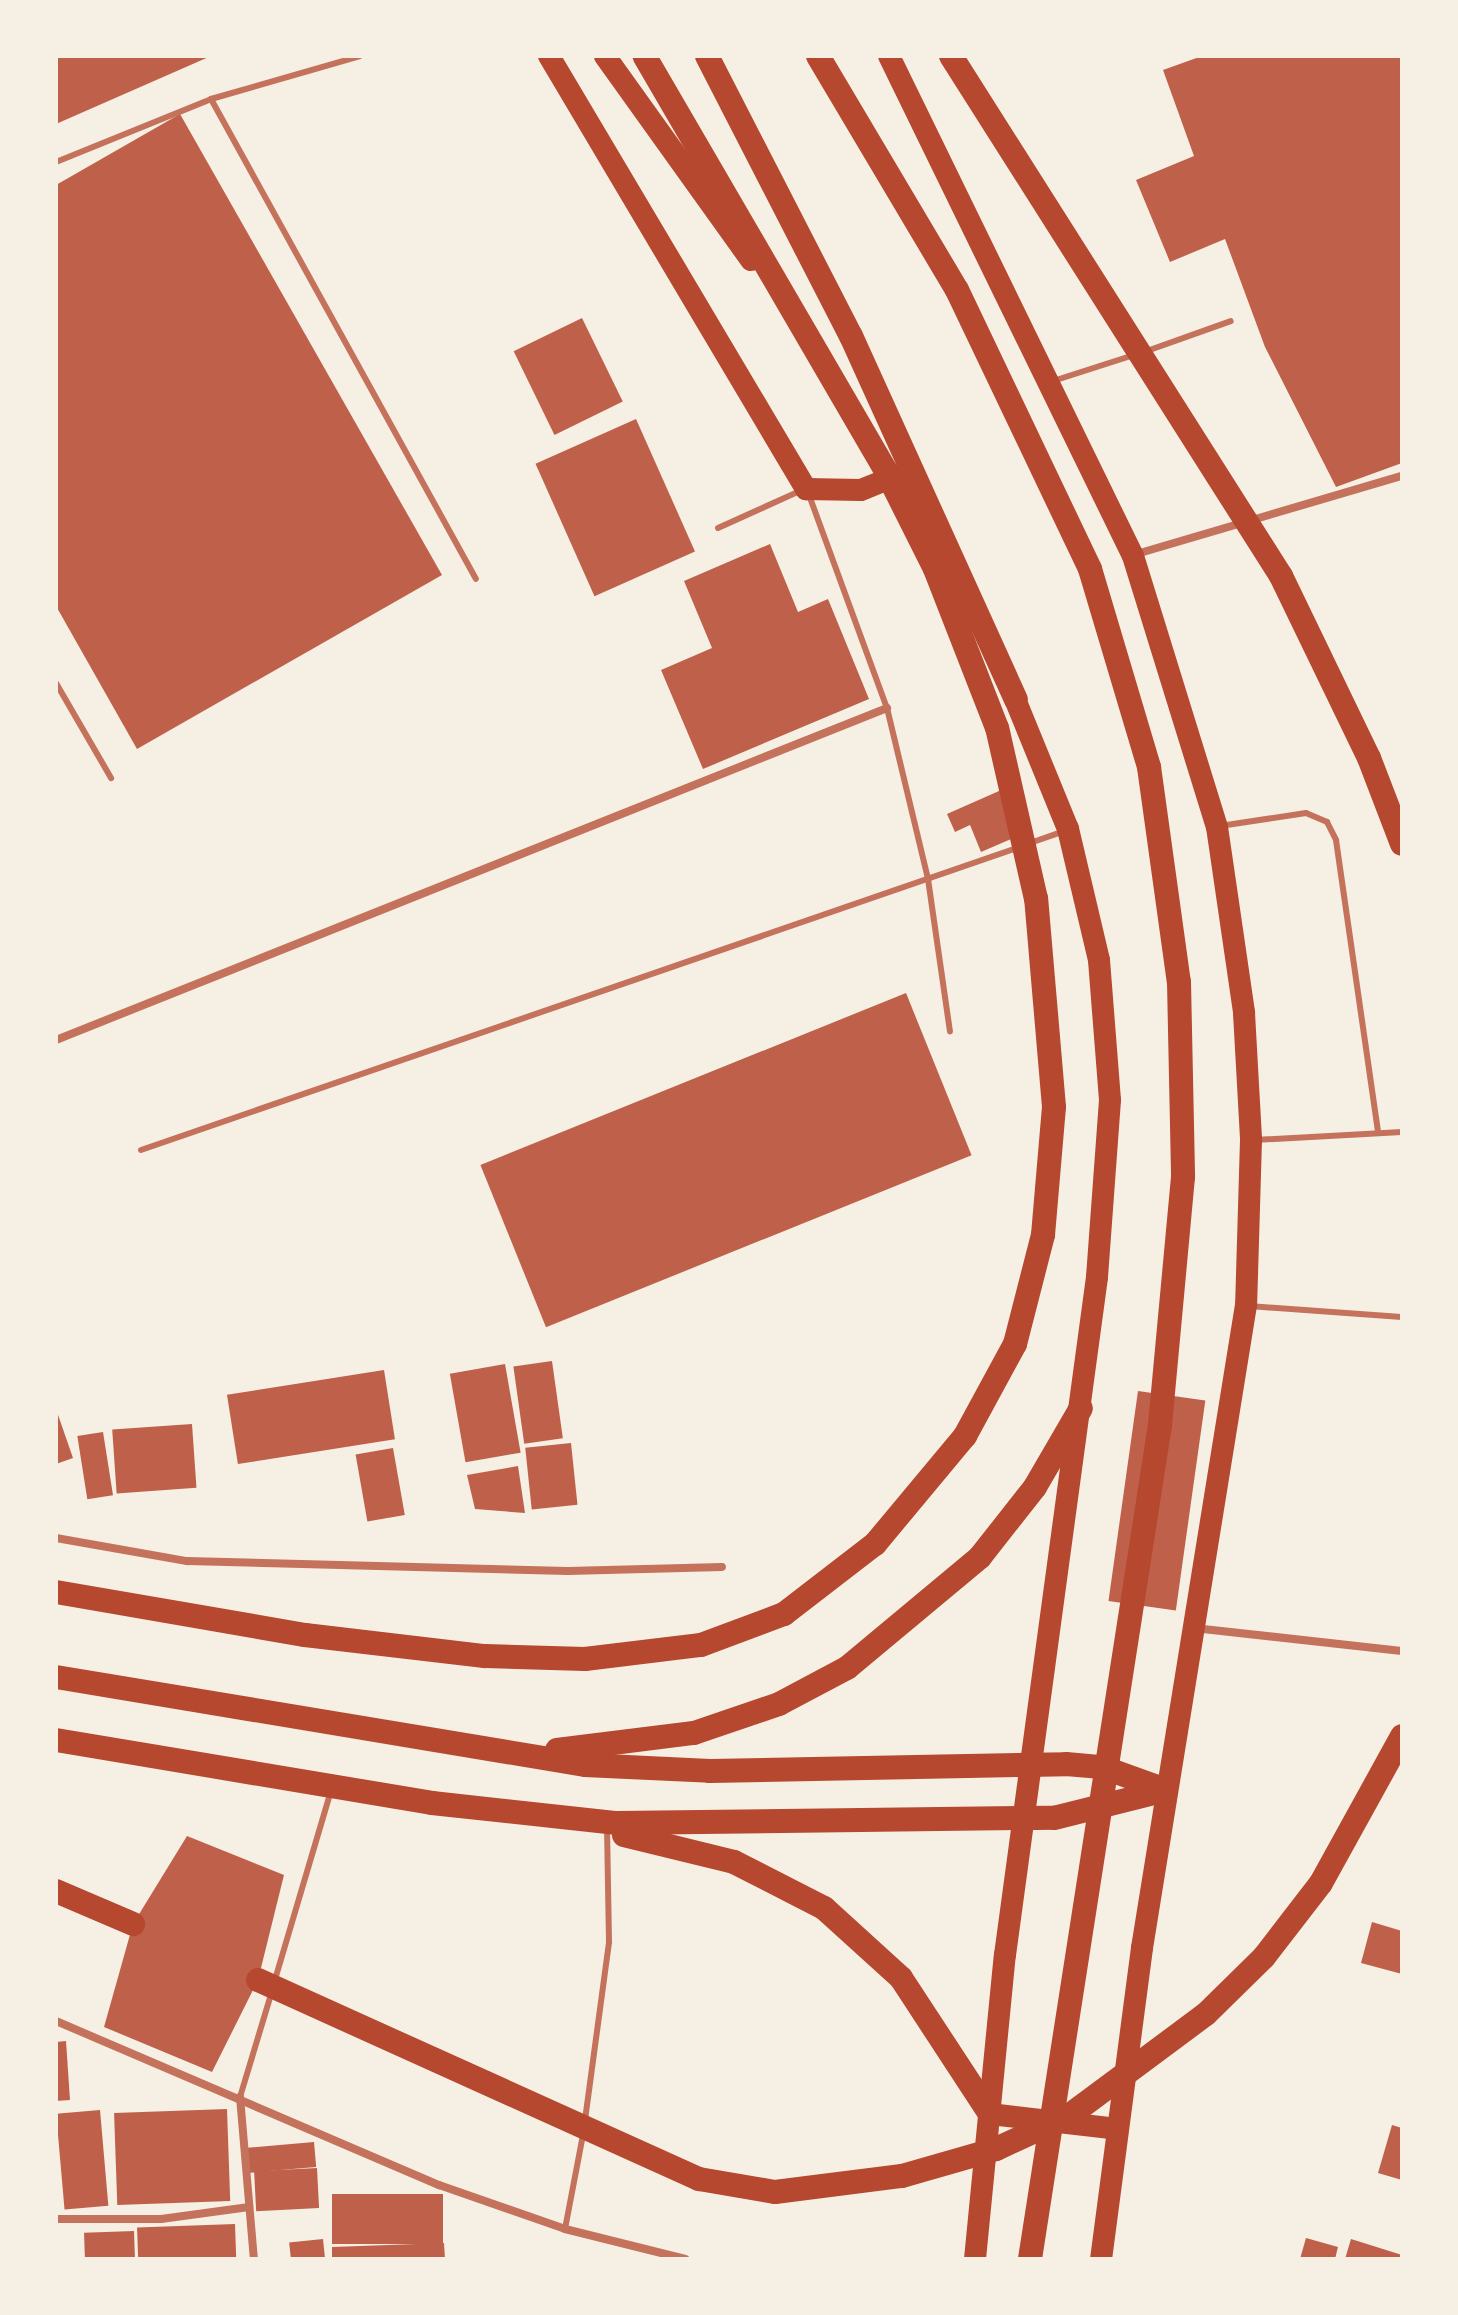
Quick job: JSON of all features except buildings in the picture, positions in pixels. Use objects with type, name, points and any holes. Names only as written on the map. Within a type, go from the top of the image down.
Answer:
[{"type":"highway","points":[[549,56],[806,489],[861,490],[895,476]]},
{"type":"highway","points":[[605,56],[895,476],[1016,699]]},
{"type":"highway","points":[[56,1592],[404,1648],[541,1659],[636,1656],[732,1636],[801,1604],[875,1544],[984,1407],[1024,1316],[1048,1198],[1052,1065],[1027,839],[997,728],[935,569],[886,471],[644,56]]},
{"type":"highway","points":[[707,56],[851,336],[1016,699],[1068,829],[1099,960],[1110,1100],[1081,1408],[1022,1820],[975,2259]]},
{"type":"highway","points":[[818,56],[957,290],[1090,569],[1149,767],[1179,982],[1183,1177],[1158,1441],[1030,2259]]},
{"type":"highway","points":[[889,56],[1053,381],[1133,556],[1217,827],[1241,985],[1251,1140],[1246,1305],[1166,1790],[1101,2259]]},
{"type":"highway","points":[[951,56],[1281,576],[1369,758],[1402,844]]},
{"type":"highway","points":[[498,1754],[694,1733],[779,1704],[847,1668],[980,1557],[1035,1487],[1081,1408]]},
{"type":"highway","points":[[56,1677],[498,1754],[710,1771],[1031,1763],[1102,1767],[1166,1790]]},
{"type":"highway","points":[[258,1980],[699,2179],[775,2192],[902,2176],[996,2149],[1070,2115],[1206,2014],[1264,1957],[1321,1883],[1402,1736]]},
{"type":"highway","points":[[56,1740],[332,1787],[548,1818],[734,1862],[824,1908],[901,1978],[990,2114]]},
{"type":"highway","points":[[548,1818],[683,1825],[1022,1820],[1085,1814],[1166,1790]]},
{"type":"highway","points":[[56,1891],[133,1924]]},
{"type":"highway","points":[[990,2114],[1117,2129]]},
{"type":"street","points":[[1133,556],[1402,476]]},
{"type":"street","points":[[56,1040],[887,708]]},
{"type":"street","points":[[56,1538],[187,1561],[568,1571],[722,1567]]},
{"type":"street","points":[[1194,1628],[1402,1651]]},
{"type":"street","points":[[56,2021],[240,2097],[439,2185],[565,2229],[685,2259]]},
{"type":"street","points":[[240,2097],[254,2259]]},
{"type":"street","points":[[56,2219],[161,2219],[249,2207]]},
{"type":"lane","points":[[56,162],[211,99],[360,56]]},
{"type":"lane","points":[[211,99],[476,579]]},
{"type":"lane","points":[[1053,381],[1231,321]]},
{"type":"lane","points":[[718,528],[806,489],[887,708],[928,879],[950,1031]]},
{"type":"lane","points":[[56,683],[111,778]]},
{"type":"lane","points":[[1217,827],[1267,813],[1306,813],[1327,822],[1336,840],[1378,1131]]},
{"type":"lane","points":[[141,1150],[1068,829]]},
{"type":"lane","points":[[1251,1140],[1402,1132]]},
{"type":"lane","points":[[1246,1305],[1402,1317]]},
{"type":"lane","points":[[240,2097],[332,1787]]},
{"type":"lane","points":[[565,2229],[603,2002],[607,1831]]}]
